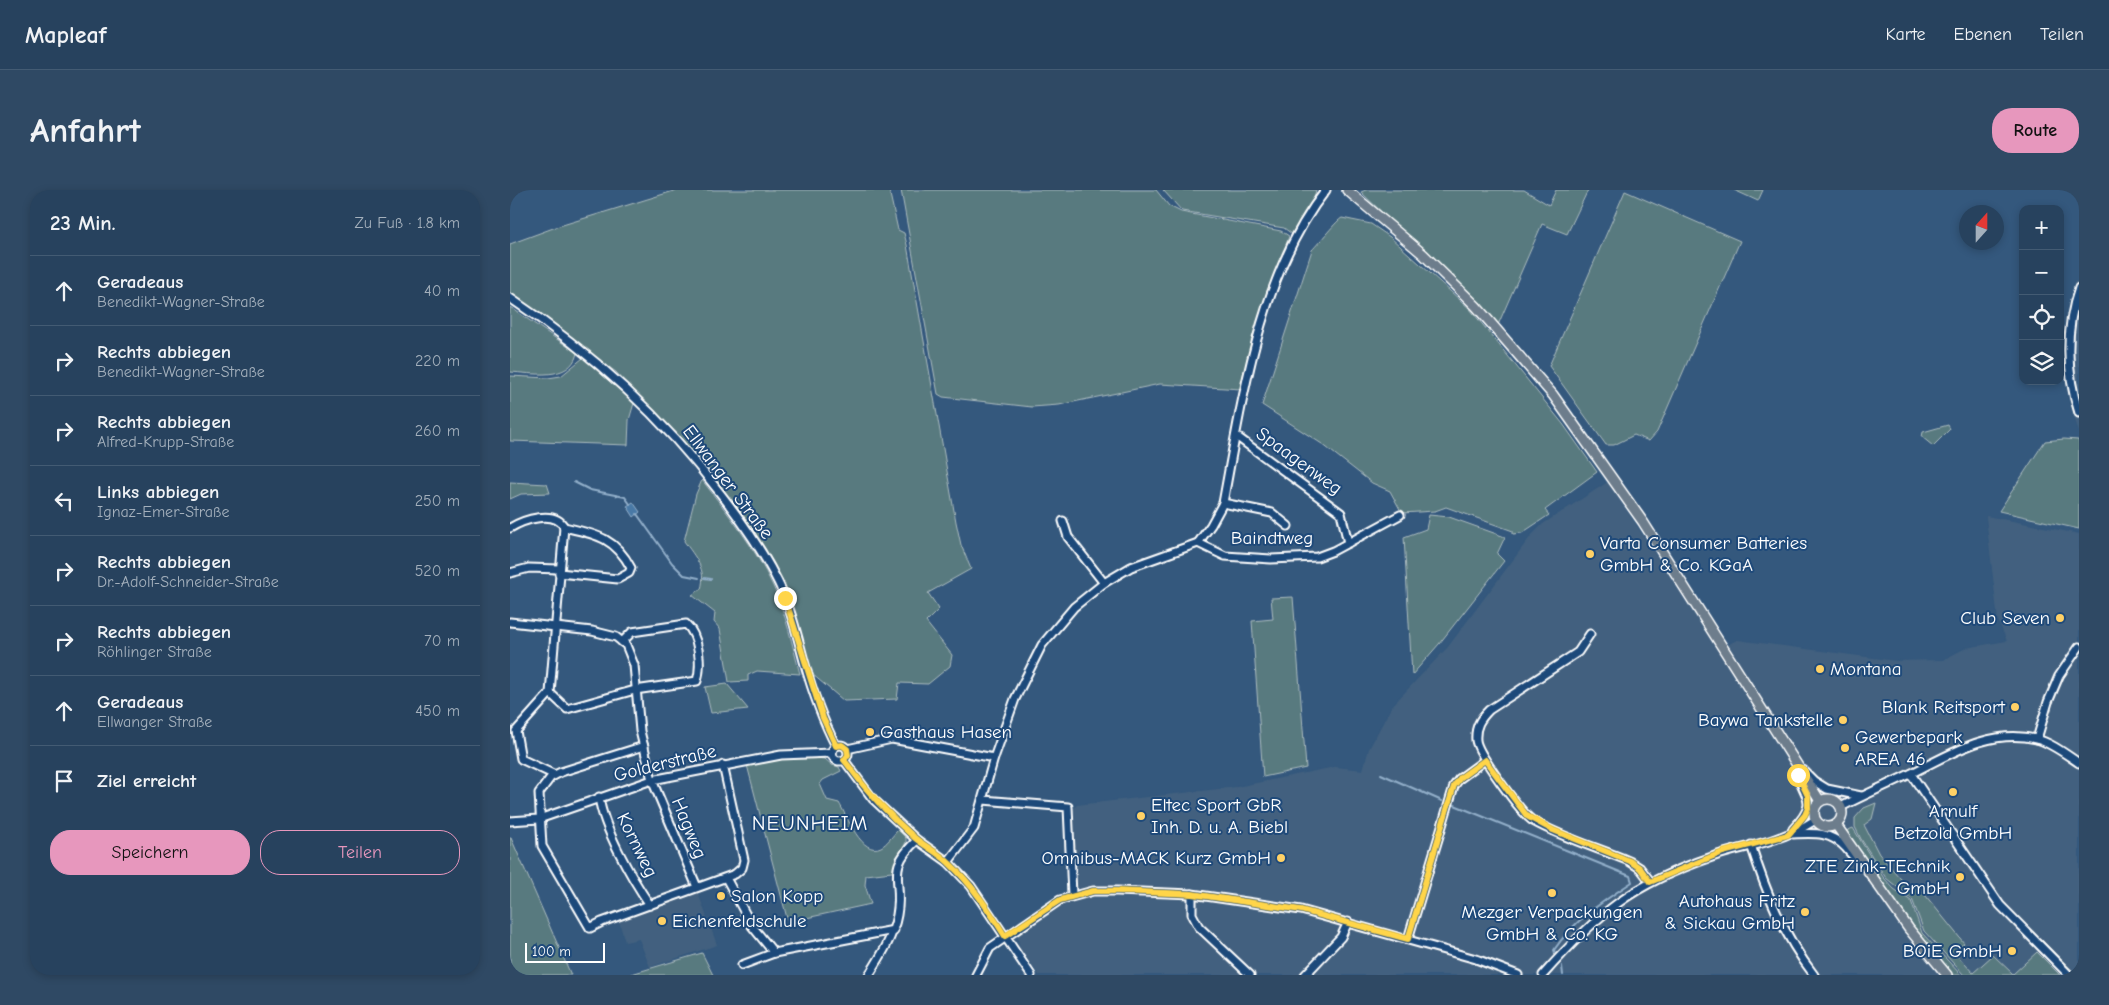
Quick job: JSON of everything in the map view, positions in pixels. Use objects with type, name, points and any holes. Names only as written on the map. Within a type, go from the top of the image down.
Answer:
[{"type":"main road","points":[[1347,190],[1423,254],[1476,306],[1553,395],[1643,522],[1820,801]]},
{"type":"main road","points":[[1354,190],[1361,201]]},
{"type":"main road","points":[[1829,799],[1841,806],[1842,819],[1836,825],[1822,826],[1815,820],[1814,808],[1820,801],[1829,799]]},
{"type":"main road","points":[[1836,825],[1909,929],[1947,975]]},
{"type":"street","points":[[1314,206],[1320,190]]},
{"type":"street","points":[[948,862],[974,828],[994,758],[1015,699],[1042,645],[1074,607],[1104,583],[1131,567],[1198,543],[1211,525],[1223,503],[1243,395],[1271,296],[1295,237],[1326,190]]},
{"type":"street","points":[[2079,288],[2069,364],[2074,398],[2079,413]]},
{"type":"street","name":"Ellwanger Straße","points":[[510,298],[584,350],[639,399],[681,444],[736,513],[760,548],[785,598],[823,718],[836,746]]},
{"type":"street","name":"Spaagenweg","points":[[1236,436],[1341,513],[1348,543]]},
{"type":"street","points":[[1223,503],[1272,513],[1288,526]]},
{"type":"street","name":"Baindtweg","points":[[1198,543],[1225,556],[1271,558],[1317,556],[1348,543],[1400,515]]},
{"type":"street","points":[[510,528],[532,518],[556,519],[561,521],[564,527],[550,693],[513,731],[521,759],[555,775]]},
{"type":"street","points":[[1062,521],[1068,537],[1104,583]]},
{"type":"street","points":[[510,573],[529,568],[618,579],[629,572],[631,568],[613,543],[600,536],[564,527]]},
{"type":"street","points":[[510,622],[592,631],[616,637],[622,642],[632,632],[686,624],[694,632],[700,670],[697,681],[635,690],[567,709],[550,693]]},
{"type":"street","points":[[1590,634],[1578,652],[1485,714],[1476,729],[1476,743],[1485,760],[1527,816],[1553,830],[1630,861],[1640,868],[1650,882]]},
{"type":"street","name":"Hagweg","points":[[622,642],[626,645],[634,665],[635,690],[644,746],[652,780],[698,888]]},
{"type":"street","points":[[2037,739],[2048,702],[2059,676],[2079,647]]},
{"type":"street","points":[[1841,806],[1911,774],[1945,754],[1980,741],[2012,737],[2037,739],[2079,763]]},
{"type":"street","points":[[847,749],[892,739],[994,758]]},
{"type":"street","points":[[842,745],[847,749],[848,755],[844,760],[838,761],[832,753],[836,746],[842,745]]},
{"type":"street","points":[[644,746],[620,752],[555,775],[539,793],[542,846],[590,928],[726,878],[736,874],[742,868],[744,860],[722,765]]},
{"type":"street","name":"Golderstraße","points":[[510,820],[539,819],[652,780],[722,765],[781,754],[832,753]]},
{"type":"street","points":[[844,760],[873,799],[917,840],[948,862],[971,886],[1031,975]]},
{"type":"street","points":[[1408,939],[1454,786],[1460,778],[1485,760]]},
{"type":"street","points":[[1797,766],[1826,790],[1861,796]]},
{"type":"street","points":[[1788,835],[1805,815],[1808,808],[1808,796],[1798,775],[1797,766]]},
{"type":"street","points":[[1911,774],[2000,905],[2069,975]]},
{"type":"street","name":"Kornweg","points":[[599,797],[608,826],[639,888],[650,905]]},
{"type":"street","points":[[983,800],[1068,807],[1072,895]]},
{"type":"street","points":[[1788,835],[1815,820]]},
{"type":"street","points":[[1543,975],[1578,937],[1610,907],[1650,882],[1692,864],[1788,835],[1815,832],[1834,838],[1853,858],[1861,861]]},
{"type":"street","points":[[869,975],[894,930],[898,913],[896,866],[904,852],[917,840]]},
{"type":"street","points":[[1750,845],[1776,915],[1796,951],[1814,975]]},
{"type":"street","points":[[726,878],[752,926],[774,953]]},
{"type":"street","points":[[976,975],[990,948],[1060,900],[1072,895],[1109,891],[1192,894],[1301,910],[1476,959],[1518,975]]},
{"type":"street","points":[[1192,894],[1192,914],[1198,927],[1250,975]]},
{"type":"street","points":[[1305,975],[1341,937],[1348,922]]},
{"type":"street","points":[[742,965],[774,953],[894,930]]},
{"type":"shaded area","points":[[2075,281],[2079,283],[2079,432],[2068,396],[2064,364],[2066,321]]},
{"type":"shaded area","points":[[1608,482],[1718,650],[1737,640],[1896,661],[1943,660],[1966,648],[2007,641],[1998,620],[1986,516],[2079,534],[2079,975],[1039,975],[1020,949],[1017,934],[1060,903],[1076,895],[1073,879],[1072,810],[1077,805],[1237,787],[1335,767],[1363,770],[1369,749],[1392,706],[1448,647],[1531,536],[1543,524]]},
{"type":"shaded area","points":[[633,502],[640,512],[634,517],[627,506]]},
{"type":"shaded area","points":[[698,893],[717,945],[650,967],[639,939],[625,942],[619,921]]},
{"type":"green space","points":[[677,190],[889,190],[898,230],[904,233],[907,245],[956,522],[961,545],[971,569],[928,593],[939,609],[926,622],[952,655],[950,666],[928,684],[899,683],[897,699],[844,701],[812,674],[787,592],[744,518],[710,475],[616,372],[510,295],[510,244],[556,227]]},
{"type":"green space","points":[[901,190],[1156,190],[1169,206],[1181,212],[1281,231],[1289,236],[1249,353],[1241,389],[1160,384],[1059,405],[1032,407],[943,397],[938,394]]},
{"type":"green space","points":[[1163,190],[1316,190],[1314,198],[1292,234],[1284,228],[1182,211]]},
{"type":"green space","points":[[1366,190],[1524,190],[1549,205],[1556,190],[1588,190],[1567,234],[1542,224],[1498,325],[1361,192]]},
{"type":"green space","points":[[1734,190],[1763,190],[1758,201]]},
{"type":"green space","points":[[1625,191],[1740,241],[1657,432],[1649,441],[1634,435],[1614,445],[1606,445],[1549,366]]},
{"type":"green space","points":[[1342,218],[1371,224],[1390,237],[1470,309],[1563,424],[1597,472],[1545,510],[1549,515],[1522,533],[1513,534],[1513,531],[1446,507],[1435,511],[1402,513],[1390,491],[1372,483],[1322,444],[1262,405],[1312,250]]},
{"type":"green space","points":[[510,307],[577,353],[573,362],[559,372],[549,374],[510,372]]},
{"type":"green space","points":[[583,358],[634,403],[629,420],[628,445],[510,441],[510,376],[548,378],[561,376]]},
{"type":"green space","points":[[1948,425],[1950,429],[1933,446],[1922,437],[1923,432]]},
{"type":"green space","points":[[2078,440],[2079,443],[2079,529],[1999,511],[2045,441]]},
{"type":"green space","points":[[702,480],[741,531],[766,572],[782,607],[800,674],[757,671],[748,675],[748,681],[729,682],[720,629],[714,622],[715,613],[692,595],[701,589],[702,575],[696,558],[684,541],[696,494]]},
{"type":"green space","points":[[510,482],[547,484],[550,493],[521,494],[510,499]]},
{"type":"green space","points":[[1429,515],[1449,517],[1505,537],[1497,554],[1504,561],[1439,644],[1412,675],[1404,537],[1426,529]]},
{"type":"green space","points":[[1293,597],[1306,768],[1263,777],[1252,621],[1273,619],[1271,598]]},
{"type":"green space","points":[[727,684],[748,709],[711,713],[705,687]]},
{"type":"green space","points":[[807,757],[825,759],[832,765],[839,767],[841,771],[823,780],[820,784],[827,800],[839,803],[861,841],[874,849],[881,847],[898,830],[906,838],[906,842],[892,872],[866,875],[865,885],[871,904],[788,922],[747,765],[777,758]]},
{"type":"green space","points":[[1876,803],[1872,819],[1864,825],[1879,854],[1907,886],[1917,885],[1964,943],[1957,949],[1956,954],[1973,973],[1993,955],[2013,974],[2037,952],[2060,975],[1964,975],[1924,931],[1912,899],[1886,878],[1861,839],[1855,827],[1855,818],[1864,808]]},
{"type":"green space","points":[[1853,828],[1883,877],[1894,889],[1911,901],[1922,933],[1961,975],[1951,975],[1895,906],[1869,869],[1846,831]]},
{"type":"green space","points":[[511,838],[571,975],[510,975]]},
{"type":"green space","points":[[2039,938],[2077,975],[2072,975],[2036,939]]},
{"type":"green space","points":[[702,953],[713,975],[628,975]]},
{"type":"waterway","points":[[574,482],[590,490],[625,497],[630,504]]},
{"type":"waterway","points":[[637,514],[672,563],[684,575],[699,578]]},
{"type":"waterway","points":[[704,578],[711,579]]},
{"type":"waterway","points":[[1381,774],[1442,801]]},
{"type":"waterway","points":[[1452,804],[1630,876],[1632,882],[1599,904],[1570,930],[1554,950],[1555,953]]},
{"type":"waterway","points":[[1562,966],[1563,975]]},
{"type":"place","name":"Varta Consumer Batteries GmbH & Co. KGaA","points":[[1590,554]]},
{"type":"place","name":"Club Seven","points":[[2060,618]]},
{"type":"place","name":"Montana","points":[[1820,669]]},
{"type":"place","name":"Blank Reitsport","points":[[2015,707]]},
{"type":"place","name":"Baywa Tankstelle","points":[[1843,720]]},
{"type":"place","name":"Gasthaus Hasen","points":[[870,732]]},
{"type":"place","name":"Gewerbepark AREA 46","points":[[1845,748]]},
{"type":"place","name":"Arnulf Betzold GmbH","points":[[1953,792]]},
{"type":"place","name":"Eltec Sport GbR Inh. D. u. A. Biebl","points":[[1141,816]]},
{"type":"place","name":"Omnibus-MACK Kurz GmbH","points":[[1281,858]]},
{"type":"place","name":"ZTE Zink-TEchnik GmbH","points":[[1960,877]]},
{"type":"place","name":"Mezger Verpackungen GmbH & Co. KG","points":[[1552,893]]},
{"type":"place","name":"Salon Kopp","points":[[721,896]]},
{"type":"place","name":"Autohaus Fritz & Sickau GmbH","points":[[1805,912]]},
{"type":"place","name":"Eichenfeldschule","points":[[662,921]]},
{"type":"place","name":"BOiE GmbH","points":[[2012,951]]},
{"type":"district","name":"NEUNHEIM","points":[[810,823]]},
{"type":"route","points":[[785,598],[823,718],[836,746],[842,745],[847,749],[848,755],[844,760],[873,799],[917,840],[948,862],[962,876],[981,898],[1005,936],[1060,900],[1072,895],[1093,891],[1117,891],[1192,894],[1301,910],[1408,939],[1454,786],[1460,778],[1485,760],[1522,810],[1534,822],[1630,861],[1640,868],[1650,882],[1675,870],[1723,852],[1788,835],[1800,822],[1808,808],[1808,796],[1798,775]]}]
